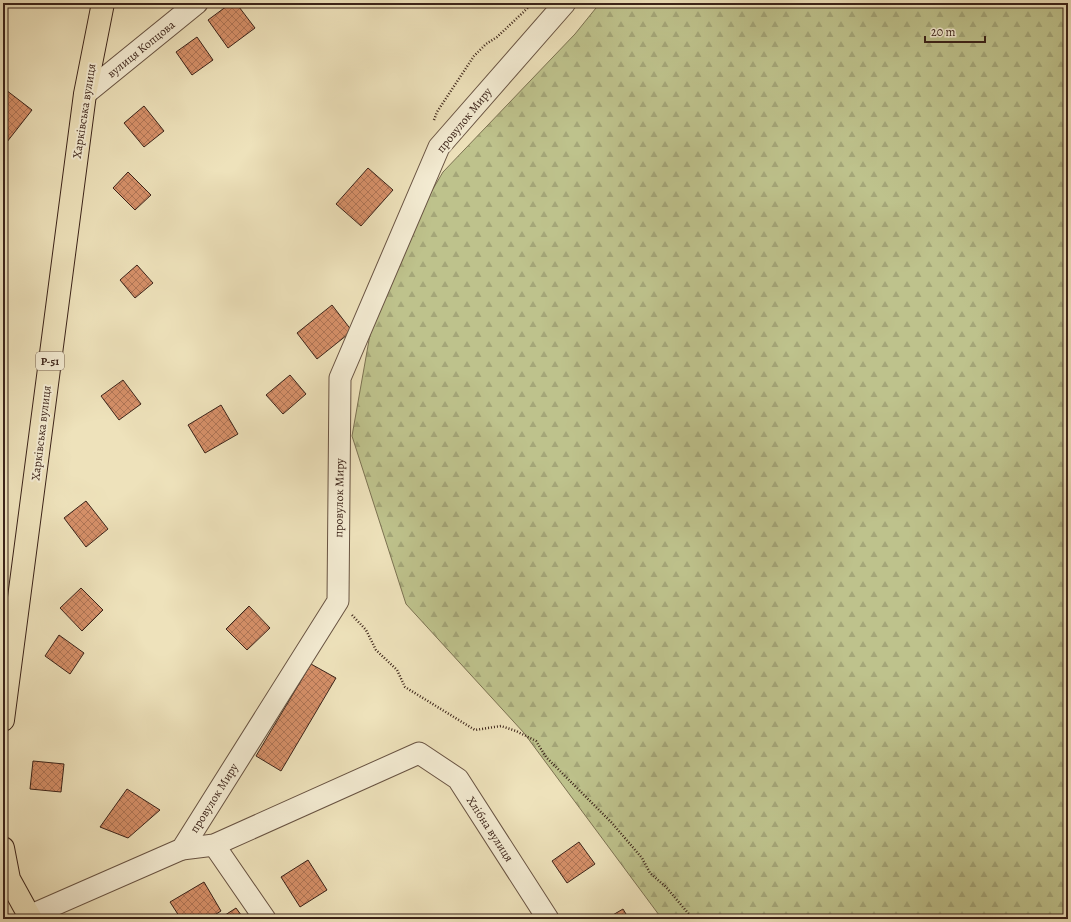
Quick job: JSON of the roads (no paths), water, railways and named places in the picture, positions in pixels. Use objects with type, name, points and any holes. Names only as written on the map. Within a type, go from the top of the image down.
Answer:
[{"type":"main road","name":"Харківська вулиця","points":[[3,720],[85,94],[102,3]]},
{"type":"main road","points":[[3,848],[9,880],[30,918]]},
{"type":"street","name":"вулиця Копцова","points":[[85,94],[197,3]]},
{"type":"street","name":"провулок Миру","points":[[182,849],[338,601],[340,378],[439,147],[565,3]]},
{"type":"street","name":"Хлібна вулиця","points":[[214,845],[419,752],[458,779],[548,919]]},
{"type":"street","points":[[30,918],[182,849],[214,845],[265,919]]}]
